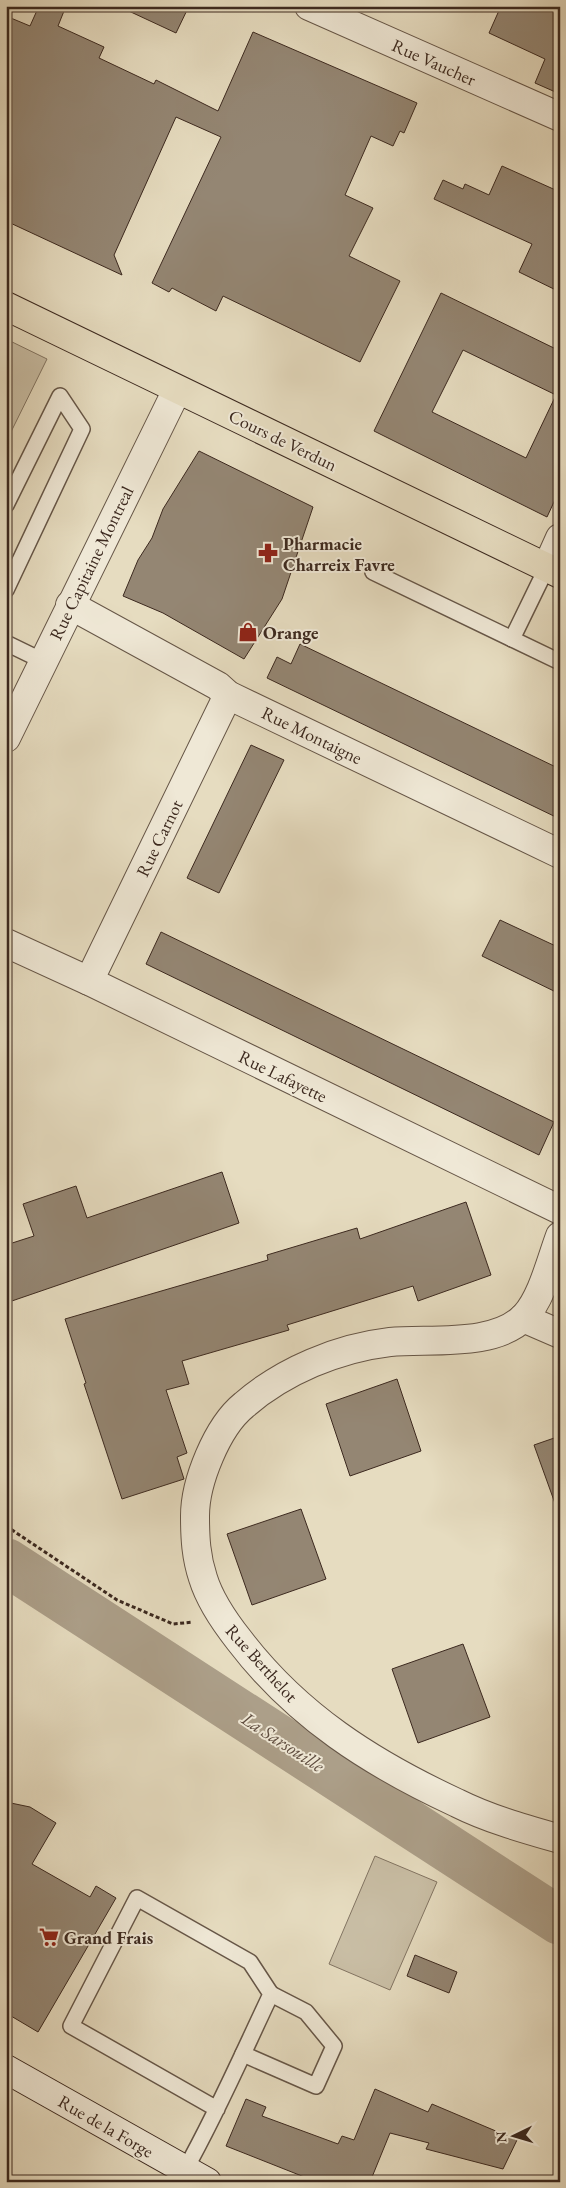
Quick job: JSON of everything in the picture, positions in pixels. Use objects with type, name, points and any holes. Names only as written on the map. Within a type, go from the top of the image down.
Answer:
[{"type":"main road","name":"Cours de Verdun","points":[[6,306],[553,570]]},
{"type":"street","name":"Rue Vaucher","points":[[309,6],[560,117]]},
{"type":"street","name":"Rue Capitaine Montreal","points":[[6,738],[177,390]]},
{"type":"street","points":[[553,570],[560,538]]},
{"type":"street","name":"Rue Montaigne","points":[[70,605],[218,686],[228,695],[560,854]]},
{"type":"street","name":"Rue Carnot","points":[[89,981],[228,695]]},
{"type":"street","name":"Rue Lafayette","points":[[6,943],[89,981],[560,1210]]},
{"type":"street","name":"Rue Berthelot","points":[[560,1236],[534,1304],[523,1318],[510,1327],[491,1334],[465,1339],[389,1342],[339,1354],[267,1386],[240,1407],[224,1430],[206,1462],[195,1499],[194,1543],[203,1580],[220,1616],[255,1661],[306,1712],[351,1746],[458,1804],[515,1826],[560,1839]]},
{"type":"street","points":[[523,1318],[560,1334]]},
{"type":"street","name":"Rue de la Forge","points":[[6,2069],[196,2176]]},
{"type":"lane","points":[[6,505],[60,396],[82,429],[6,590]]},
{"type":"lane","points":[[512,640],[553,570]]},
{"type":"lane","points":[[373,572],[560,662]]},
{"type":"lane","points":[[6,643],[43,661]]},
{"type":"lane","points":[[216,2109],[71,2026],[137,1898],[250,1962],[271,1994],[306,2012],[334,2046],[316,2086],[243,2054]]},
{"type":"lane","points":[[196,2176],[216,2109],[271,1994]]},
{"type":"path","points":[[6,1526],[116,1600],[173,1624],[197,1622]]},
{"type":"shaded area","points":[[6,339],[47,359],[6,442]]},
{"type":"shaded area","points":[[375,1856],[437,1882],[390,1990],[329,1964]]},
{"type":"building","points":[[39,6],[66,6],[58,26],[104,47],[99,58],[154,84],[156,80],[218,111],[253,32],[417,103],[404,133],[400,131],[393,146],[371,136],[345,195],[373,208],[349,256],[400,281],[360,362],[223,296],[216,311],[172,288],[169,292],[152,283],[221,137],[176,117],[114,255],[122,275],[6,221],[6,16],[30,26]]},
{"type":"building","points":[[118,6],[189,6],[176,33]]},
{"type":"building","points":[[501,6],[560,6],[560,94],[535,83],[545,59],[489,33]]},
{"type":"building","points":[[502,166],[560,192],[560,292],[519,272],[532,244],[434,199],[443,180],[463,189],[465,184],[489,195]]},
{"type":"building","points":[[441,293],[560,351],[560,489],[547,517],[374,431]],"holes":[[[463,350],[556,395],[526,458],[432,412]]]},
{"type":"building","points":[[199,451],[313,507],[282,599],[244,659],[163,613],[123,596],[138,560],[152,538],[163,509]]},
{"type":"building","points":[[300,644],[560,769],[560,819],[267,678],[277,657],[291,664]]},
{"type":"building","points":[[251,745],[284,760],[219,893],[187,878]]},
{"type":"building","points":[[500,920],[560,948],[560,994],[482,956]]},
{"type":"building","points":[[161,932],[554,1122],[539,1155],[146,964]]},
{"type":"building","points":[[222,1172],[239,1223],[6,1303],[6,1245],[34,1236],[23,1204],[76,1186],[87,1218]]},
{"type":"building","points":[[466,1202],[491,1275],[418,1301],[413,1286],[287,1325],[289,1330],[182,1361],[189,1384],[166,1390],[187,1453],[177,1457],[184,1479],[122,1499],[84,1384],[86,1383],[65,1319],[268,1260],[267,1255],[357,1228],[360,1239]]},
{"type":"building","points":[[397,1379],[421,1451],[350,1476],[326,1404]]},
{"type":"building","points":[[560,1436],[560,1509],[557,1509],[534,1445]]},
{"type":"building","points":[[301,1509],[326,1579],[252,1605],[227,1534]]},
{"type":"building","points":[[463,1644],[490,1717],[418,1743],[392,1669]]},
{"type":"building","name":"Grand Frais","points":[[6,1802],[30,1807],[56,1823],[32,1864],[90,1897],[96,1886],[116,1898],[38,2032],[6,2013]]},
{"type":"building","points":[[415,1955],[457,1972],[449,1993],[407,1976]]},
{"type":"building","points":[[375,2089],[428,2112],[432,2104],[517,2140],[503,2169],[426,2149],[429,2143],[390,2133],[370,2182],[317,2182],[226,2146],[246,2099],[266,2107],[262,2116],[338,2144],[342,2136],[354,2140]]},
{"type":"waterway","name":"La Sarsouille","points":[[6,1562],[560,1921]]},
{"type":"place","name":"Pharmacie Charreix Favre","points":[[268,553]]},
{"type":"place","name":"Orange","points":[[248,632]]},
{"type":"place","name":"Grand Frais","points":[[49,1937]]}]
